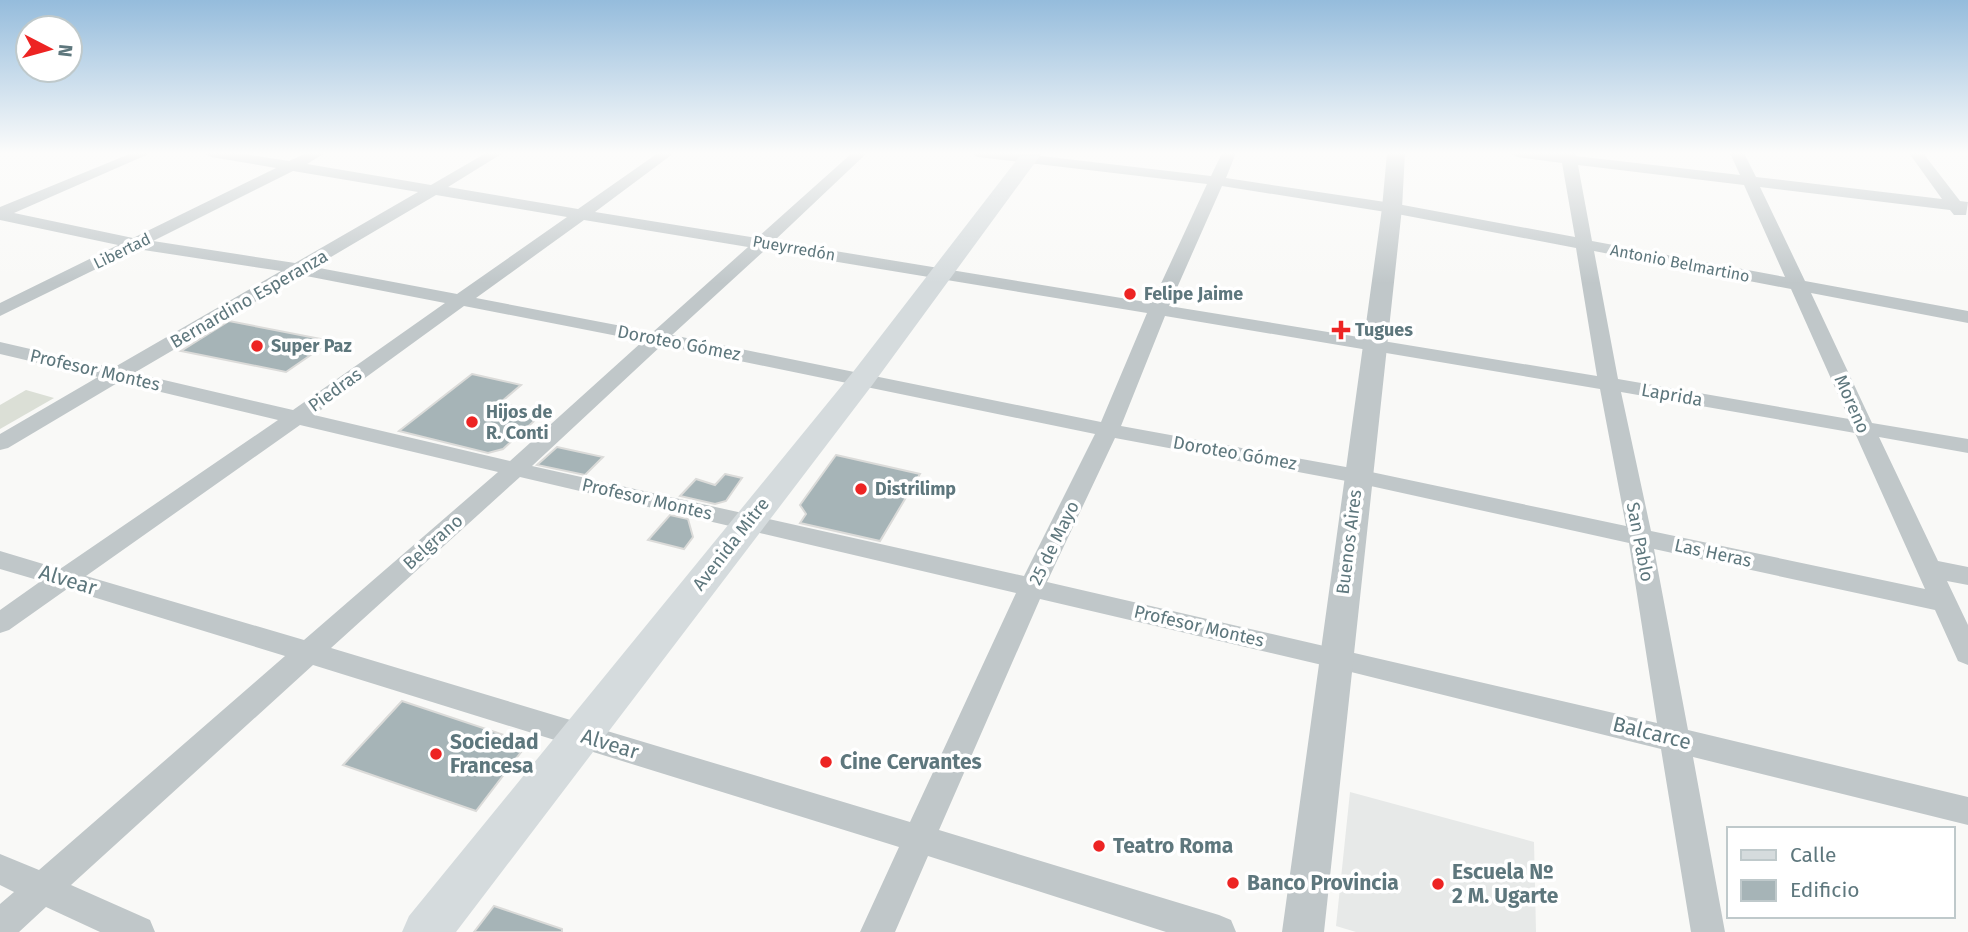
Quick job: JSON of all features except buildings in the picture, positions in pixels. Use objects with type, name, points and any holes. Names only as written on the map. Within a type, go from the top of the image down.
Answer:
[{"type":"main road","name":"Avenida Mitre","points":[[426,932],[863,378],[1000,196]]},
{"type":"street","points":[[0,214],[41,196]]},
{"type":"street","name":"Libertad","points":[[0,310],[231,196]]},
{"type":"street","name":"Bernardino Esperanza","points":[[0,443],[424,196]]},
{"type":"street","name":"Pueyrredón","points":[[483,196],[1376,346]]},
{"type":"street","name":"Piedras","points":[[0,623],[297,417],[606,196]]},
{"type":"street","name":"Belgrano","points":[[0,926],[515,469],[811,196]]},
{"type":"street","name":"25 de Mayo","points":[[877,932],[1032,587],[1108,429],[1158,310],[1211,196]]},
{"type":"street","points":[[1318,196],[1392,208]]},
{"type":"street","name":"Buenos Aires","points":[[1303,932],[1393,196]]},
{"type":"street","name":"San Pablo","points":[[1577,196],[1709,932]]},
{"type":"street","name":"Moreno","points":[[1758,196],[1968,654]]},
{"type":"street","points":[[1884,196],[1962,206],[1968,222]]},
{"type":"street","name":"Antonio Belmartino","points":[[1392,208],[1968,317]]},
{"type":"street","name":"Doroteo Gómez","points":[[0,214],[138,244],[299,269],[863,378],[1108,429],[1357,475]]},
{"type":"street","name":"Laprida","points":[[1376,346],[1968,446]]},
{"type":"street","name":"Profesor Montes","points":[[0,348],[1335,657]]},
{"type":"street","name":"Las Heras","points":[[1357,475],[1945,603]]},
{"type":"street","name":"Alvear","points":[[0,560],[581,734],[1219,932]]},
{"type":"street","points":[[1930,569],[1968,576]]},
{"type":"street","name":"Balcarce","points":[[1335,657],[1968,811]]},
{"type":"street","points":[[0,869],[138,932]]},
{"type":"shaded area","points":[[26,390],[54,398],[0,429],[0,405]]},
{"type":"shaded area","name":"Escuela Nº 2 M. Ugarte","points":[[1350,792],[1534,842],[1536,932],[1356,932],[1336,926]]},
{"type":"place","name":"Felipe Jaime","points":[[1130,294]]},
{"type":"place","name":"Tugues","points":[[1341,330]]},
{"type":"place","name":"Super Paz","points":[[257,346]]},
{"type":"place","name":"Hijos de R. Conti","points":[[472,422]]},
{"type":"place","name":"Distrilimp","points":[[861,489]]},
{"type":"place","name":"Sociedad Francesa","points":[[436,754]]},
{"type":"place","name":"Cine Cervantes","points":[[826,762]]},
{"type":"place","name":"Teatro Roma","points":[[1099,846]]},
{"type":"place","name":"Banco Provincia","points":[[1233,883]]},
{"type":"place","name":"Escuela Nº 2 M. Ugarte","points":[[1438,884]]}]
